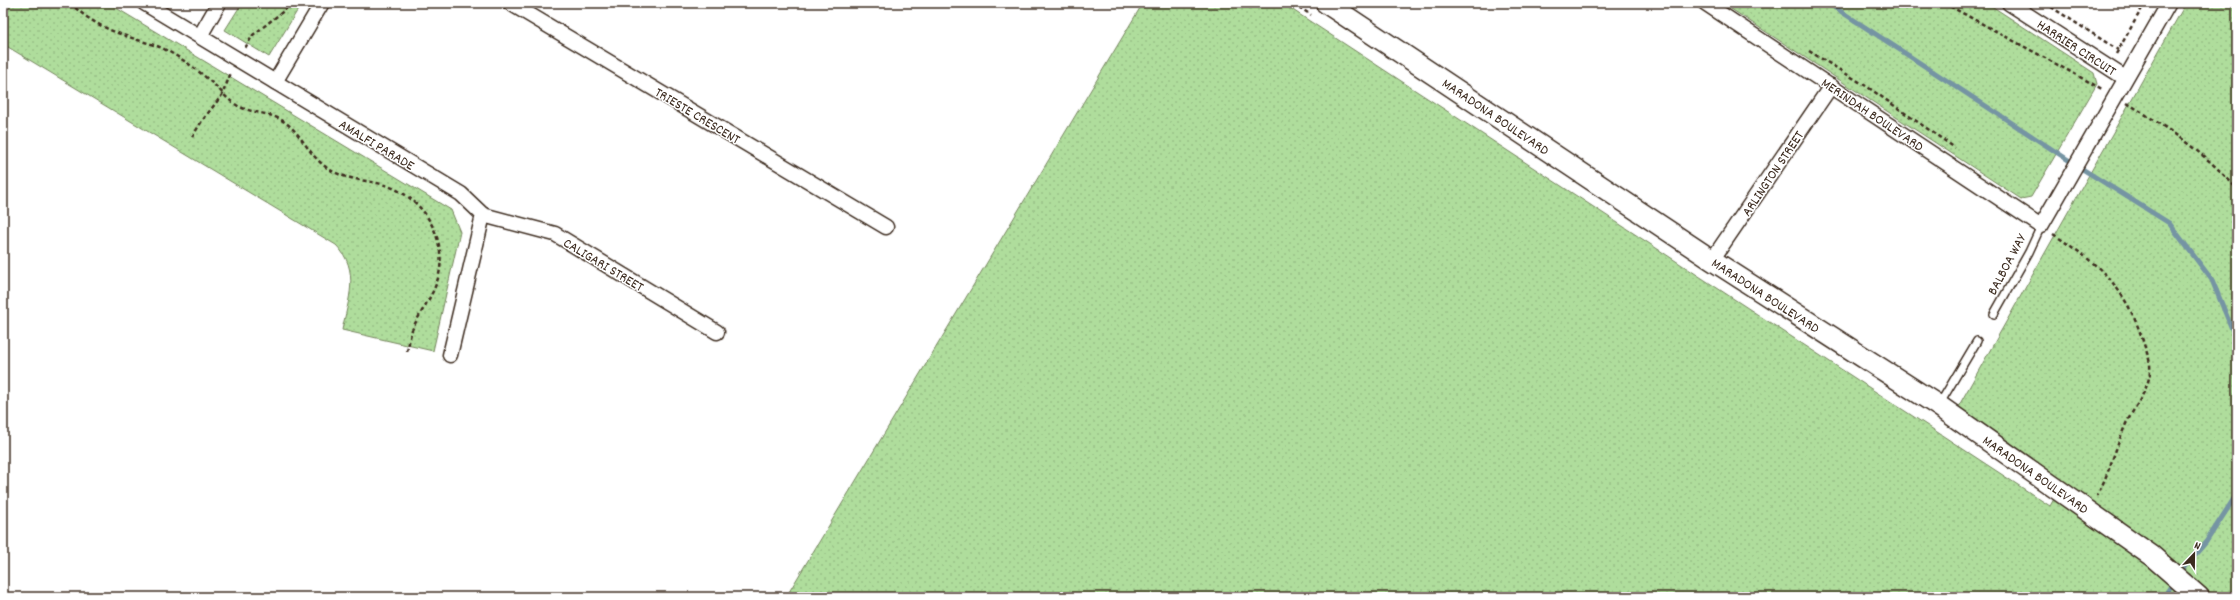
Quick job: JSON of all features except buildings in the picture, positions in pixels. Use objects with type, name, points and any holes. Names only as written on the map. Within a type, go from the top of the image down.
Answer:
[{"type":"street","name":"AMALFI PARADE","points":[[144,3],[461,194],[483,215]]},
{"type":"street","points":[[200,36],[219,3]]},
{"type":"street","points":[[275,82],[322,3]]},
{"type":"street","name":"TRIESTE CRESCENT","points":[[510,3],[886,227]]},
{"type":"street","name":"MARADONA BOULEVARD","points":[[1326,3],[1712,260],[1939,406],[2152,556],[2199,597]]},
{"type":"street","name":"MERINDAH BOULEVARD","points":[[1705,3],[2042,223]]},
{"type":"street","name":"HARRIER CIRCUIT","points":[[2009,3],[2125,78]]},
{"type":"street","points":[[2042,223],[2169,3]]},
{"type":"street","name":"ARLINGTON STREET","points":[[1712,260],[1831,86]]},
{"type":"street","points":[[450,356],[483,215]]},
{"type":"street","name":"CALIGARI STREET","points":[[483,215],[555,234],[717,332]]},
{"type":"lane","name":"BALBOA WAY","points":[[1994,314],[2029,252],[2042,223]]},
{"type":"lane","points":[[1939,406],[1977,341]]},
{"type":"path","points":[[70,3],[90,21],[108,30],[163,48],[213,83],[222,95],[237,105],[247,110],[276,117],[287,124],[310,153],[333,172],[355,180],[378,183],[397,189],[416,202],[431,223],[438,240],[440,254],[435,289],[412,331],[407,351]]},
{"type":"path","points":[[1944,3],[2098,87],[2113,100],[2198,151],[2227,177],[2237,189]]},
{"type":"path","points":[[2045,3],[2118,50]]},
{"type":"path","points":[[2098,87],[2146,3]]},
{"type":"path","points":[[1805,49],[1866,86],[1932,130],[1959,152]]},
{"type":"path","points":[[2042,223],[2053,234],[2090,259],[2117,287],[2138,326],[2150,365],[2146,387],[2126,424],[2109,473],[2089,511]]},
{"type":"path","points":[[314,597],[335,594],[353,597]]},
{"type":"green space","points":[[3,3],[108,3],[451,210],[460,232],[433,351],[342,330],[351,286],[348,265],[344,255],[336,245],[3,44]]},
{"type":"green space","points":[[242,3],[302,3],[269,57],[225,30]]},
{"type":"green space","points":[[1143,3],[1282,3],[2050,506],[2059,490],[1953,416],[2186,3],[2237,3],[2237,597],[786,597]]},
{"type":"green space","points":[[1722,3],[1987,3],[2094,73],[2097,84],[2031,197],[2021,199]]},
{"type":"waterway","points":[[1828,3],[2076,165],[2169,223],[2212,280],[2237,341]]},
{"type":"waterway","points":[[2178,574],[2206,542],[2237,494]]},
{"type":"waterway","points":[[2164,597],[2174,581]]}]
